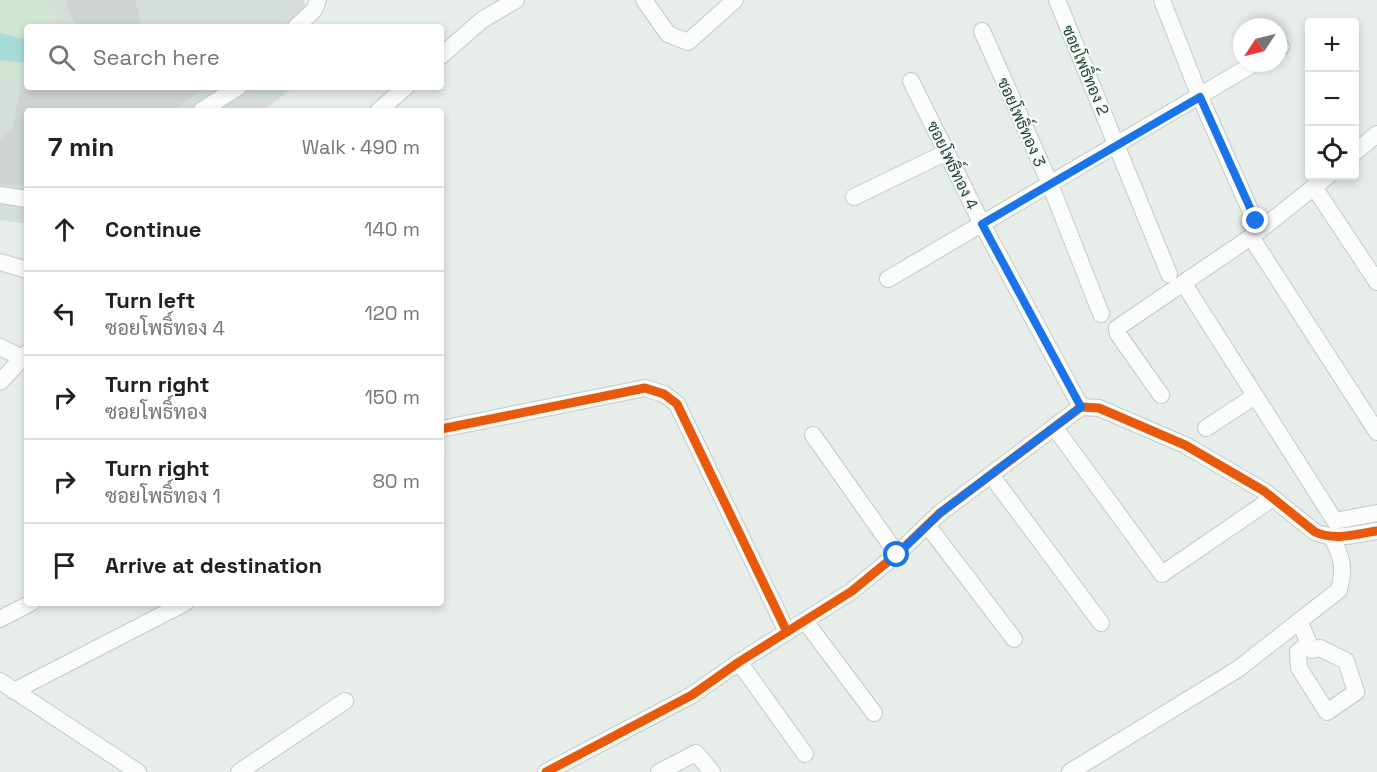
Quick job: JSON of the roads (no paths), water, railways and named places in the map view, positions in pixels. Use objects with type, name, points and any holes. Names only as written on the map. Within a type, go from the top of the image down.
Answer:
[{"type":"street","points":[[444,53],[482,20],[516,0]]},
{"type":"street","points":[[644,0],[668,34],[688,42],[735,0]]},
{"type":"street","name":"ซอยโพธิ์ทอง 2","points":[[1057,0],[1169,273]]},
{"type":"street","points":[[1162,0],[1253,229],[1377,432]]},
{"type":"street","points":[[298,24],[314,4]]},
{"type":"street","name":"ซอยโพธิ์ทอง 3","points":[[982,31],[1050,184],[1101,314]]},
{"type":"street","points":[[888,279],[1240,72]]},
{"type":"street","name":"ซอยโพธิ์ทอง 4","points":[[911,81],[982,224],[1081,407]]},
{"type":"street","points":[[206,108],[233,90]]},
{"type":"street","points":[[382,108],[402,90]]},
{"type":"street","points":[[1359,149],[1377,134]]},
{"type":"street","points":[[854,197],[947,152]]},
{"type":"street","points":[[1161,395],[1118,334],[1117,328],[1184,284],[1253,229],[1323,180]]},
{"type":"street","points":[[1314,187],[1377,282]]},
{"type":"street","points":[[0,195],[24,199]]},
{"type":"street","points":[[0,262],[24,269]]},
{"type":"street","points":[[1184,284],[1335,521],[1377,513]]},
{"type":"street","points":[[0,347],[24,355]]},
{"type":"street","points":[[0,382],[24,356]]},
{"type":"street","points":[[444,428],[645,388],[664,394],[677,405],[787,632]]},
{"type":"street","points":[[1206,428],[1256,396]]},
{"type":"street","points":[[546,772],[692,695],[739,662],[852,591],[897,555],[940,513],[1081,407],[1099,408],[1185,445],[1273,498],[1315,532],[1332,537],[1377,531]]},
{"type":"street","points":[[1055,428],[1162,574],[1273,498]]},
{"type":"street","points":[[813,435],[897,555]]},
{"type":"street","points":[[991,475],[1101,623]]},
{"type":"street","points":[[928,526],[1014,639]]},
{"type":"street","points":[[1070,772],[1238,669],[1339,590],[1342,558],[1332,537]]},
{"type":"street","points":[[0,619],[25,606]]},
{"type":"street","points":[[4,684],[178,606]]},
{"type":"street","points":[[805,621],[874,713]]},
{"type":"street","points":[[1299,621],[1309,643]]},
{"type":"street","points":[[739,662],[805,754]]},
{"type":"street","points":[[4,684],[138,772]]},
{"type":"street","points":[[239,772],[345,701]]},
{"type":"street","points":[[659,772],[696,753],[712,772]]},
{"type":"water","points":[[0,33],[24,39],[24,63],[0,60]]}]
